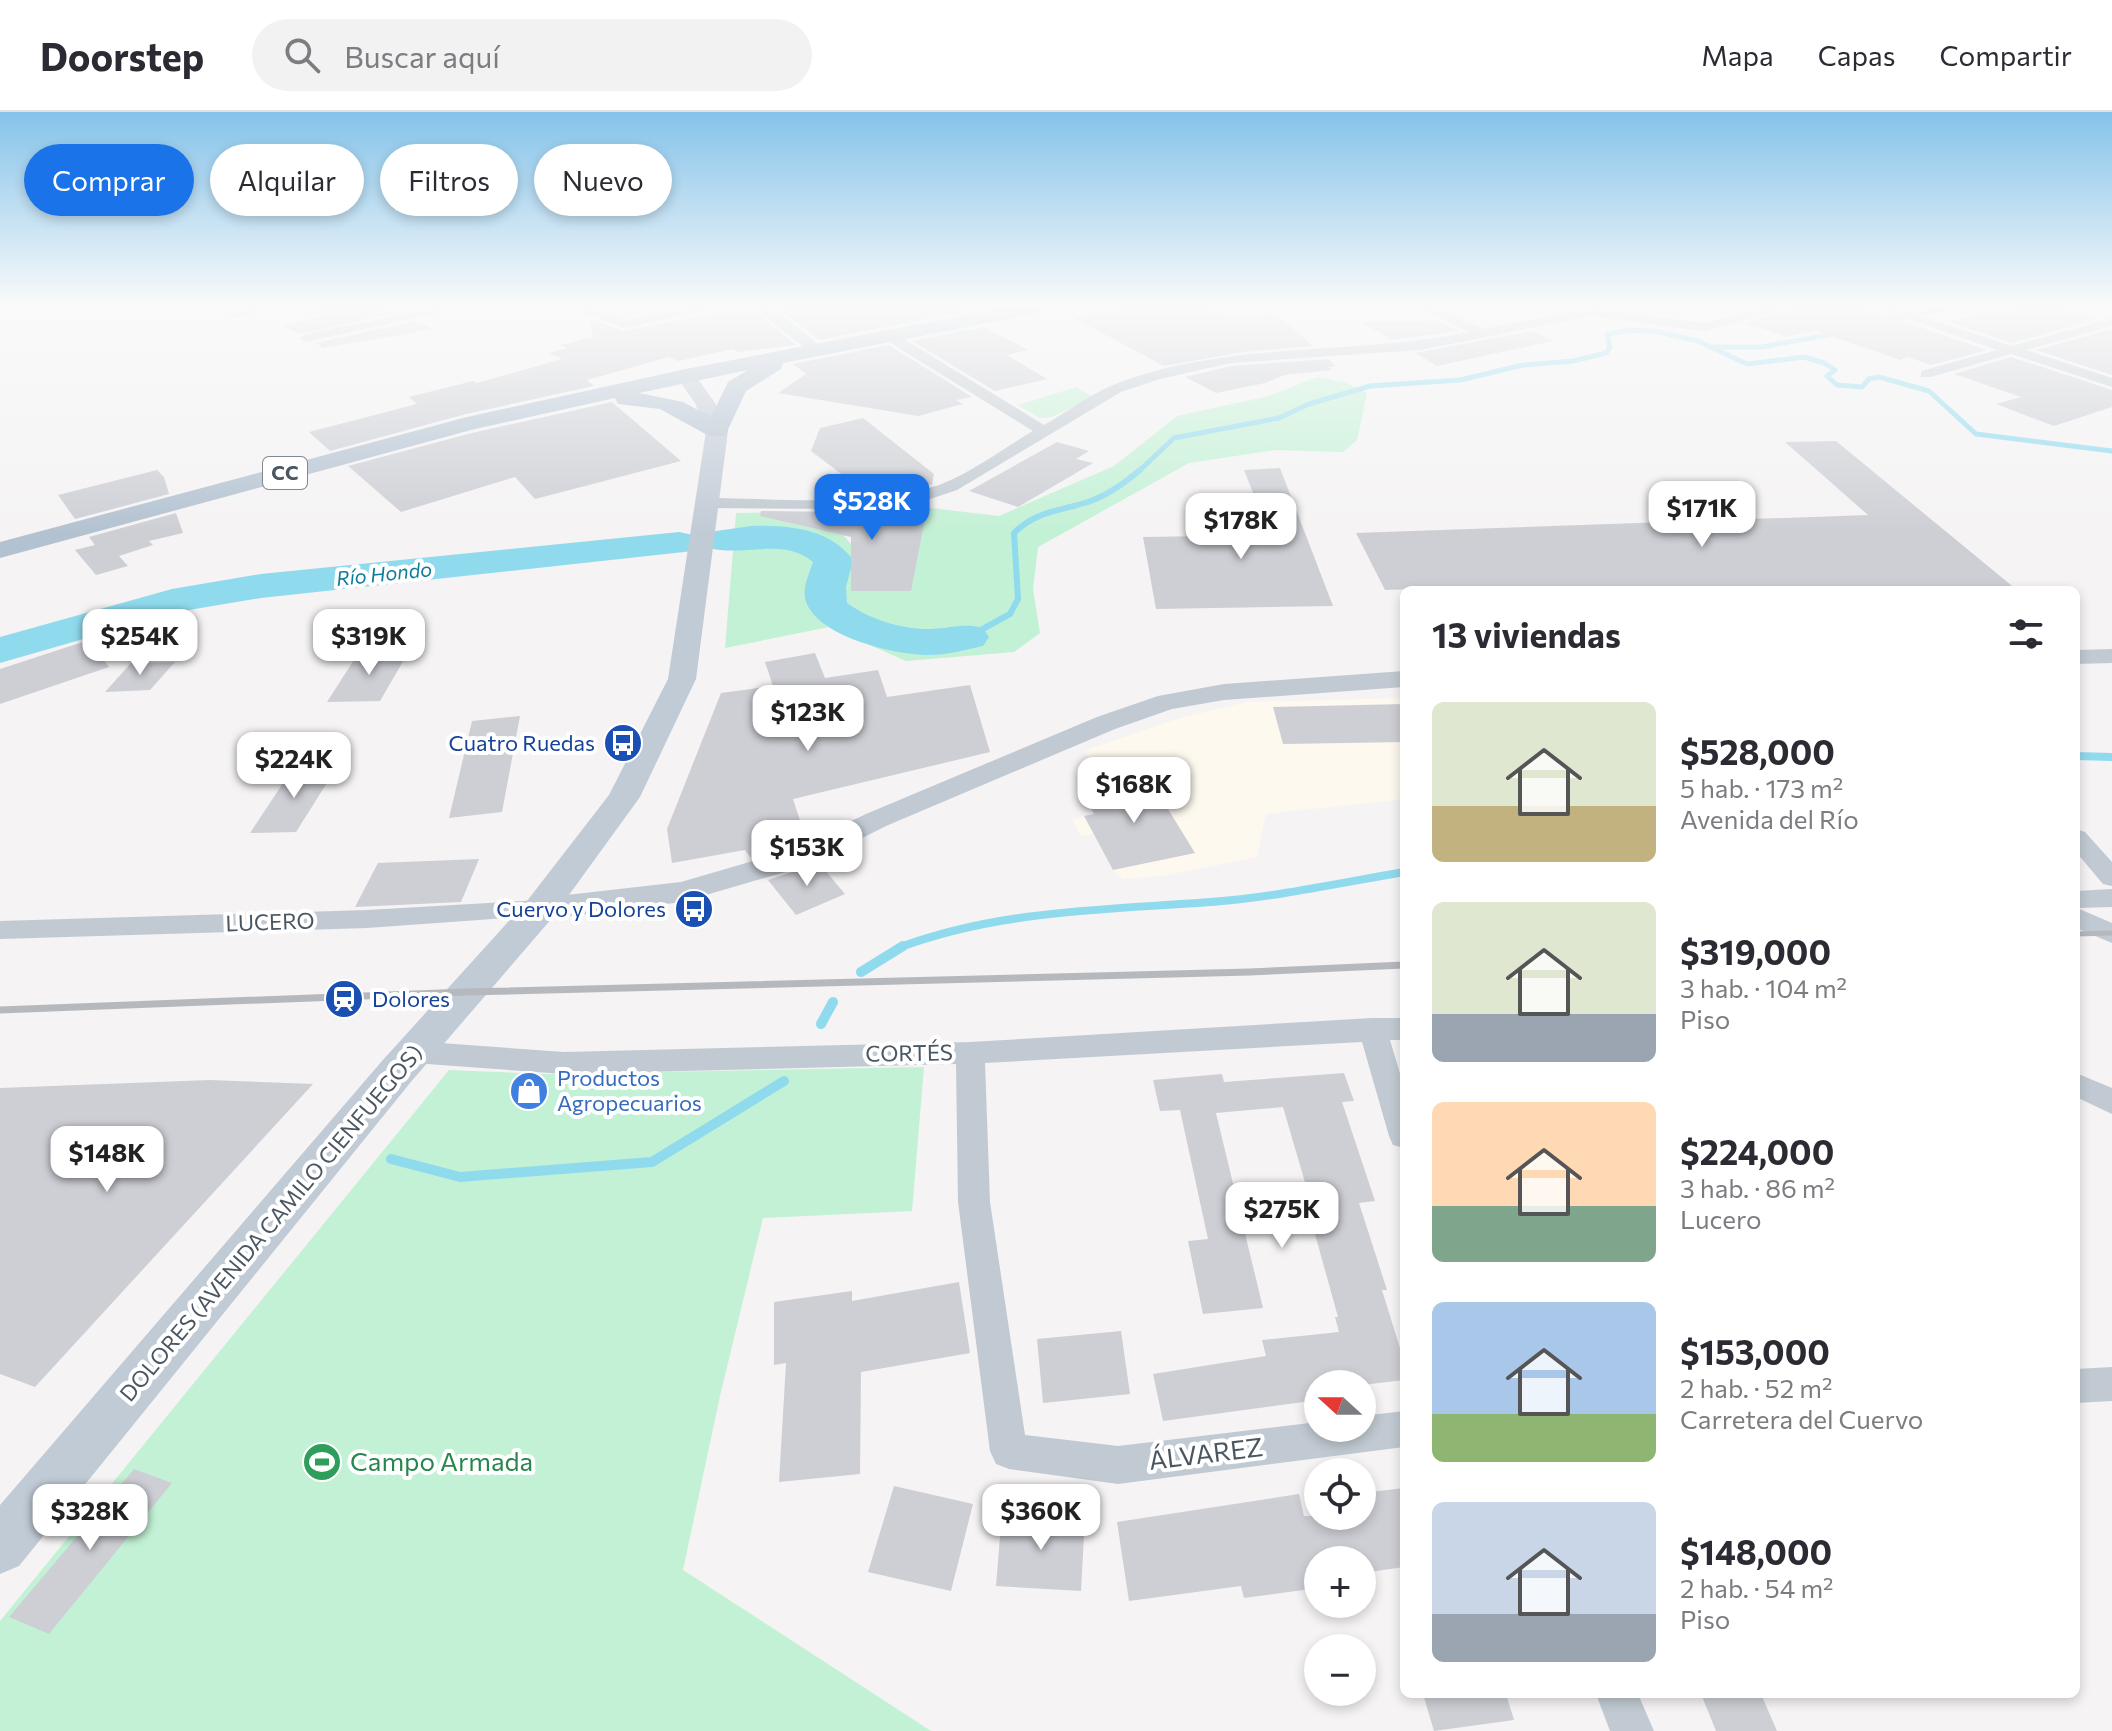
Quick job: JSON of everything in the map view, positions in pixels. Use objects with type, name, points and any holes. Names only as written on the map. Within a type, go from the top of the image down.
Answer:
[{"type":"main road","name":"CC","points":[[0,550],[467,424],[659,382]]},
{"type":"main road","points":[[690,382],[705,403],[717,431]]},
{"type":"main road","points":[[717,431],[736,387],[745,382]]},
{"type":"main road","points":[[570,400],[660,401],[678,405],[717,431]]},
{"type":"main road","name":"DOLORES (AVENIDA CAMILO CIENFUEGOS)","points":[[0,1547],[413,1052],[540,909],[624,797],[682,679],[717,431]]},
{"type":"street","points":[[963,382],[1044,431]]},
{"type":"street","points":[[705,511],[915,498],[951,486],[1116,389],[1142,382]]},
{"type":"street","points":[[2080,657],[2112,656]]},
{"type":"street","points":[[540,909],[682,892],[798,858],[876,820],[1106,723],[1167,702],[1224,692],[1400,679]]},
{"type":"street","points":[[2080,842],[2112,878]]},
{"type":"street","points":[[2080,900],[2112,898]]},
{"type":"street","name":"LUCERO","points":[[0,930],[367,919],[540,909]]},
{"type":"street","points":[[2080,919],[2112,934]]},
{"type":"street","points":[[1372,1029],[1400,1123]]},
{"type":"street","name":"CORTÉS","points":[[413,1052],[564,1063],[970,1053],[1400,1029]]},
{"type":"street","name":"ÁLVAREZ","points":[[970,1053],[974,1202],[1009,1451],[1118,1465],[1400,1430]]},
{"type":"street","points":[[2080,1086],[2112,1102]]},
{"type":"street","points":[[2080,1386],[2112,1384]]},
{"type":"street","points":[[1619,1698],[1632,1731]]},
{"type":"shaded area","points":[[1400,698],[1400,799],[1266,814],[1257,857],[1163,876],[1123,879],[1113,870],[1093,834],[1081,836],[1072,819],[1094,814],[1081,792],[1106,786],[1084,751],[1176,719],[1247,702]]},
{"type":"green space","points":[[1305,382],[1344,382],[1367,393],[1357,440],[1343,452],[1275,450],[1189,463],[1038,547],[1033,589],[1040,633],[1014,652],[906,661],[829,627],[725,648],[736,513],[789,512],[786,522],[843,535],[851,544],[851,590],[910,591],[922,507],[999,516],[1114,466],[1177,416],[1269,396]]},
{"type":"green space","points":[[1076,387],[1094,397],[1052,417],[1040,418],[1018,405]]},
{"type":"green space","points":[[924,1067],[912,1211],[763,1218],[720,1396],[683,1570],[931,1731],[0,1731],[0,1621],[449,1070],[544,1074]]},
{"type":"building","points":[[471,382],[589,382],[594,386],[466,414],[330,451],[309,432],[417,404],[409,397]]},
{"type":"building","points":[[795,382],[947,382],[972,397],[956,400],[963,404],[918,416],[778,393]]},
{"type":"building","points":[[979,382],[1036,382],[995,391]]},
{"type":"building","points":[[1194,382],[1268,382],[1265,383],[1216,393]]},
{"type":"building","points":[[1976,382],[2086,382],[2112,390],[2112,407],[2054,426],[1996,404],[2021,397]]},
{"type":"building","points":[[612,402],[681,461],[535,499],[515,477],[401,512],[348,466],[472,433]]},
{"type":"building","points":[[863,418],[934,474],[932,484],[869,495],[811,451],[820,428]]},
{"type":"building","points":[[1836,441],[2012,586],[1400,586],[1400,589],[1385,590],[1356,533],[1868,515],[1785,442]]},
{"type":"building","points":[[1057,442],[1089,451],[1076,459],[1093,463],[1018,507],[969,491]]},
{"type":"building","points":[[1280,468],[1333,606],[1156,609],[1143,537],[1270,535],[1244,470]]},
{"type":"building","points":[[157,470],[164,477],[169,494],[75,519],[58,495]]},
{"type":"building","points":[[928,503],[911,591],[851,591],[851,537],[760,516],[761,511],[844,512]]},
{"type":"building","points":[[176,513],[183,533],[149,541],[153,545],[119,556],[128,566],[96,575],[75,550],[95,545],[89,537]]},
{"type":"building","points":[[89,640],[109,667],[0,704],[0,669]]},
{"type":"building","points":[[409,651],[380,701],[327,702],[359,652]]},
{"type":"building","points":[[815,653],[825,678],[878,670],[887,697],[970,685],[990,752],[793,799],[806,839],[786,848],[751,858],[745,850],[672,863],[667,829],[721,693],[773,686],[765,662]]},
{"type":"building","points":[[175,662],[150,690],[105,692],[131,663]]},
{"type":"building","points":[[1400,704],[1400,742],[1283,744],[1273,707]]},
{"type":"building","points":[[520,716],[502,812],[449,818],[472,721]]},
{"type":"building","points":[[337,767],[296,832],[250,833],[293,768]]},
{"type":"building","points":[[1149,778],[1195,853],[1113,870],[1084,816],[1094,814],[1081,792]]},
{"type":"building","points":[[479,859],[461,902],[355,907],[378,863]]},
{"type":"building","points":[[819,863],[845,894],[796,915],[768,880]]},
{"type":"building","points":[[1344,1073],[1354,1101],[1342,1102],[1375,1201],[1359,1203],[1387,1290],[1382,1290],[1400,1348],[1400,1380],[1376,1383],[1376,1370],[1304,1370],[1304,1402],[1163,1421],[1153,1374],[1266,1356],[1262,1340],[1339,1332],[1335,1317],[1338,1317],[1313,1227],[1318,1227],[1283,1107],[1216,1113],[1263,1308],[1203,1314],[1188,1241],[1208,1239],[1180,1110],[1160,1111],[1153,1080],[1222,1074],[1224,1082]]},
{"type":"building","points":[[210,1080],[313,1084],[35,1387],[0,1374],[0,1088]]},
{"type":"building","points":[[959,1282],[970,1353],[861,1372],[860,1474],[779,1482],[786,1363],[774,1365],[774,1302],[852,1291],[852,1301]]},
{"type":"building","points":[[1121,1331],[1130,1394],[1043,1403],[1037,1339]]},
{"type":"building","points":[[134,1469],[172,1483],[49,1634],[9,1617]]},
{"type":"building","points":[[894,1486],[973,1504],[951,1591],[868,1572]]},
{"type":"building","points":[[1400,1488],[1400,1568],[1376,1571],[1376,1546],[1304,1546],[1304,1590],[1244,1598],[1241,1586],[1129,1601],[1117,1522],[1299,1494],[1304,1530],[1376,1530],[1376,1491]]},
{"type":"building","points":[[1002,1512],[1085,1517],[1081,1591],[996,1586]]},
{"type":"building","points":[[1424,1698],[1507,1698],[1514,1720],[1434,1731]]},
{"type":"building","points":[[1703,1698],[1763,1698],[1777,1731],[1716,1731]]},
{"type":"waterway","name":"Río Hondo","points":[[1139,471],[1174,438],[1279,418],[1309,404],[1370,386],[1437,382]]},
{"type":"waterway","name":"Río Hondo","points":[[1833,382],[1837,385],[1862,387],[1867,382]]},
{"type":"waterway","name":"Río Hondo","points":[[1895,382],[1929,391],[1976,434],[2112,451]]},
{"type":"waterway","name":"Río Hondo","points":[[968,637],[1010,614],[1018,599],[1014,533],[1039,516],[1102,496],[1141,469]]},
{"type":"waterway","name":"Río Hondo","points":[[722,540],[781,538],[822,550],[833,560],[826,587],[827,603],[832,611],[855,625],[914,641],[935,642],[968,637]]},
{"type":"waterway","name":"Río Hondo","points":[[0,650],[172,601],[261,586],[679,543]]},
{"type":"waterway","points":[[2080,756],[2112,757]]},
{"type":"waterway","points":[[902,947],[936,935],[1013,919],[1235,900],[1400,873]]},
{"type":"waterway","points":[[861,972],[902,947]]},
{"type":"waterway","points":[[898,948],[902,947]]},
{"type":"waterway","points":[[821,1024],[833,1002]]},
{"type":"waterway","points":[[391,1159],[460,1177],[652,1162],[784,1081]]},
{"type":"railway","points":[[2080,934],[2112,933]]},
{"type":"railway","points":[[0,1010],[466,992],[1250,972],[1400,965]]},
{"type":"place","name":"Cuatro Ruedas","points":[[623,743]]},
{"type":"place","name":"Cuervo y Dolores","points":[[694,909]]},
{"type":"place","name":"Dolores","points":[[344,999]]},
{"type":"place","name":"Productos Agropecuarios","points":[[529,1091]]},
{"type":"place","name":"Campo Armada","points":[[322,1462]]}]
